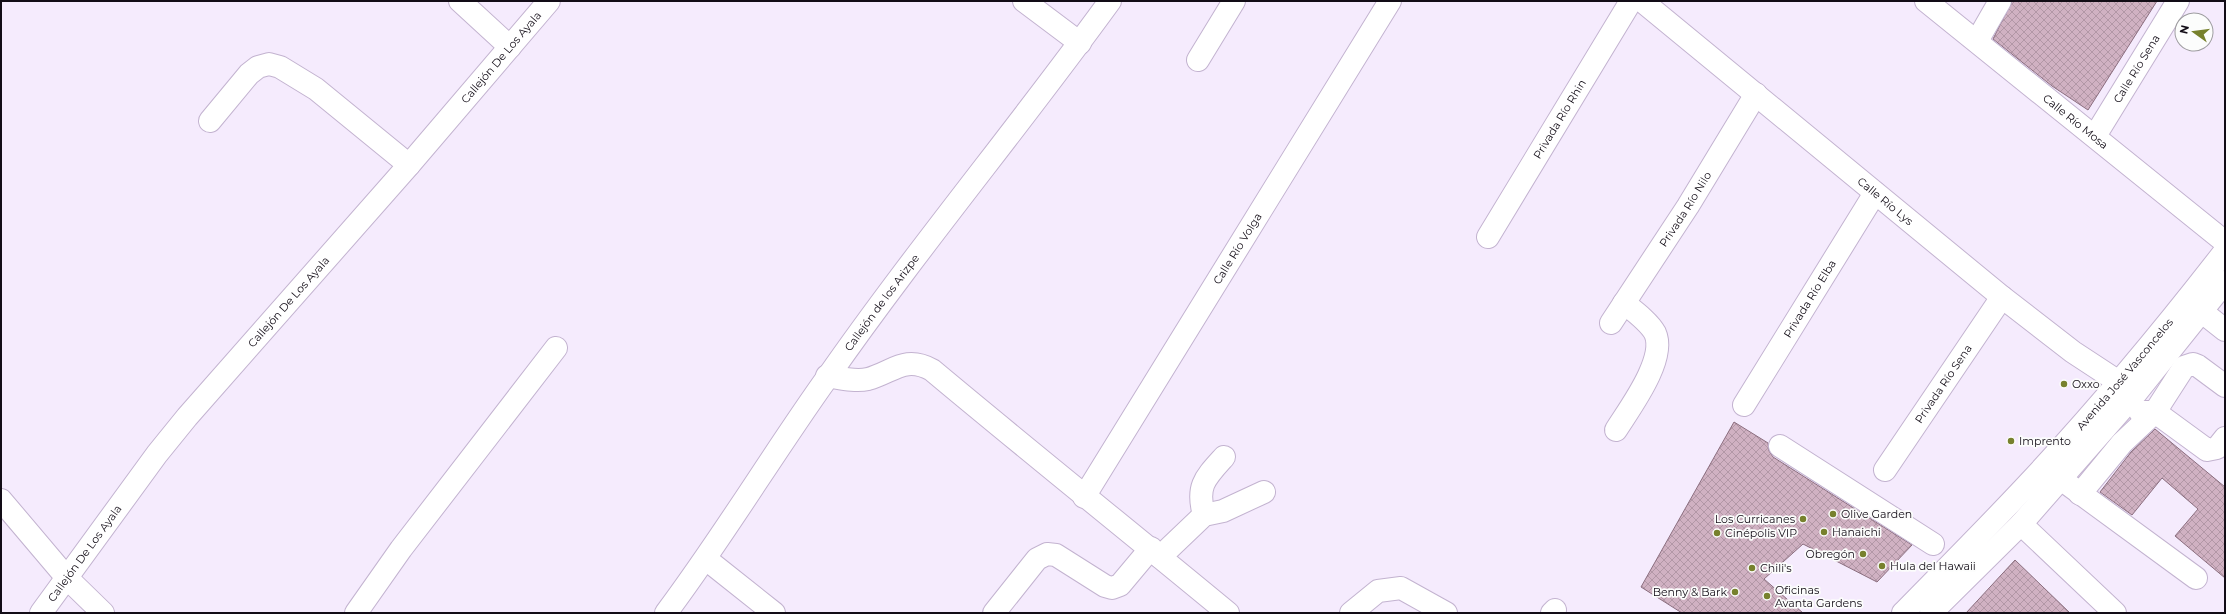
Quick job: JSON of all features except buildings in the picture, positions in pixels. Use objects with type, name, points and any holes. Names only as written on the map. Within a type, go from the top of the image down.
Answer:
[{"type":"street","points":[[460,1],[510,47]]},
{"type":"street","name":"Callejón De Los Ayala","points":[[41,613],[157,454],[187,417],[409,165],[549,1]]},
{"type":"street","points":[[1024,1],[1080,43]]},
{"type":"street","name":"Callejón de los Arizpe","points":[[666,613],[706,559],[778,447],[827,376],[1080,43],[1110,1]]},
{"type":"street","points":[[1198,60],[1234,1]]},
{"type":"street","name":"Calle Río Volga","points":[[1084,497],[1390,1]]},
{"type":"street","name":"Privada Río Rhin","points":[[1488,238],[1631,1]]},
{"type":"street","name":"Calle Río Lys","points":[[1642,1],[2002,297],[2073,352],[2127,388]]},
{"type":"street","name":"Calle Río Mosa","points":[[1926,1],[2096,136],[2225,242]]},
{"type":"street","points":[[1977,41],[2000,1]]},
{"type":"street","name":"Calle Río Sena","points":[[2096,136],[2178,1]]},
{"type":"street","points":[[210,122],[249,74],[258,67],[269,64],[280,67],[316,89],[409,165]]},
{"type":"street","name":"Privada Río Nilo","points":[[1611,323],[1688,206],[1756,94]]},
{"type":"street","name":"Privada Río Elba","points":[[1744,405],[1875,193]]},
{"type":"street","name":"Avenida José Vasconcelos","points":[[1919,610],[2029,483],[2127,388],[2194,306],[2225,251]]},
{"type":"street","name":"Avenida José Vasconcelos","points":[[2194,306],[2225,282]]},
{"type":"street","name":"Privada Río Sena","points":[[1885,470],[2002,297]]},
{"type":"street","points":[[1616,430],[1651,373],[1656,354],[1655,334],[1624,303]]},
{"type":"street","points":[[2194,306],[2225,330]]},
{"type":"street","points":[[356,613],[401,549],[556,348]]},
{"type":"street","points":[[827,376],[852,380],[867,379],[904,364],[911,363],[924,366],[1084,497],[1155,552],[1228,613]]},
{"type":"street","points":[[2080,494],[2122,443],[2154,412],[2188,365],[2198,366],[2225,386]]},
{"type":"street","name":"Avenida José Vasconcelos","points":[[1919,610],[2021,524],[2060,477],[2118,413],[2127,388]]},
{"type":"street","points":[[2118,413],[2154,412],[2207,450],[2211,451],[2217,448],[2225,438]]},
{"type":"street","points":[[1780,446],[1934,544]]},
{"type":"street","points":[[1204,515],[1200,499],[1206,477],[1224,456]]},
{"type":"street","points":[[2060,477],[2080,494],[2196,578]]},
{"type":"street","points":[[994,613],[1037,559],[1047,554],[1056,554],[1105,586],[1112,588],[1120,585],[1155,552],[1204,515],[1224,511],[1264,492]]},
{"type":"street","points":[[1,500],[67,578],[103,613]]},
{"type":"street","points":[[2021,524],[2115,613]]},
{"type":"street","points":[[706,559],[774,613]]},
{"type":"street","points":[[1351,613],[1378,591],[1401,588],[1446,613]]},
{"type":"place","name":"Oxxo","points":[[2064,384]]},
{"type":"place","name":"Imprento","points":[[2011,441]]},
{"type":"place","name":"Olive Garden","points":[[1833,514]]},
{"type":"place","name":"Los Curricanes","points":[[1803,519]]},
{"type":"place","name":"Hanaichi","points":[[1824,532]]},
{"type":"place","name":"Cinépolis VIP","points":[[1717,533]]},
{"type":"place","name":"Obregón","points":[[1863,554]]},
{"type":"place","name":"Hula del Hawaii","points":[[1882,566]]},
{"type":"place","name":"Chili's","points":[[1752,568]]},
{"type":"place","name":"Benny & Bark","points":[[1735,592]]},
{"type":"place","name":"Oficinas Avanta Gardens","points":[[1767,596]]}]
